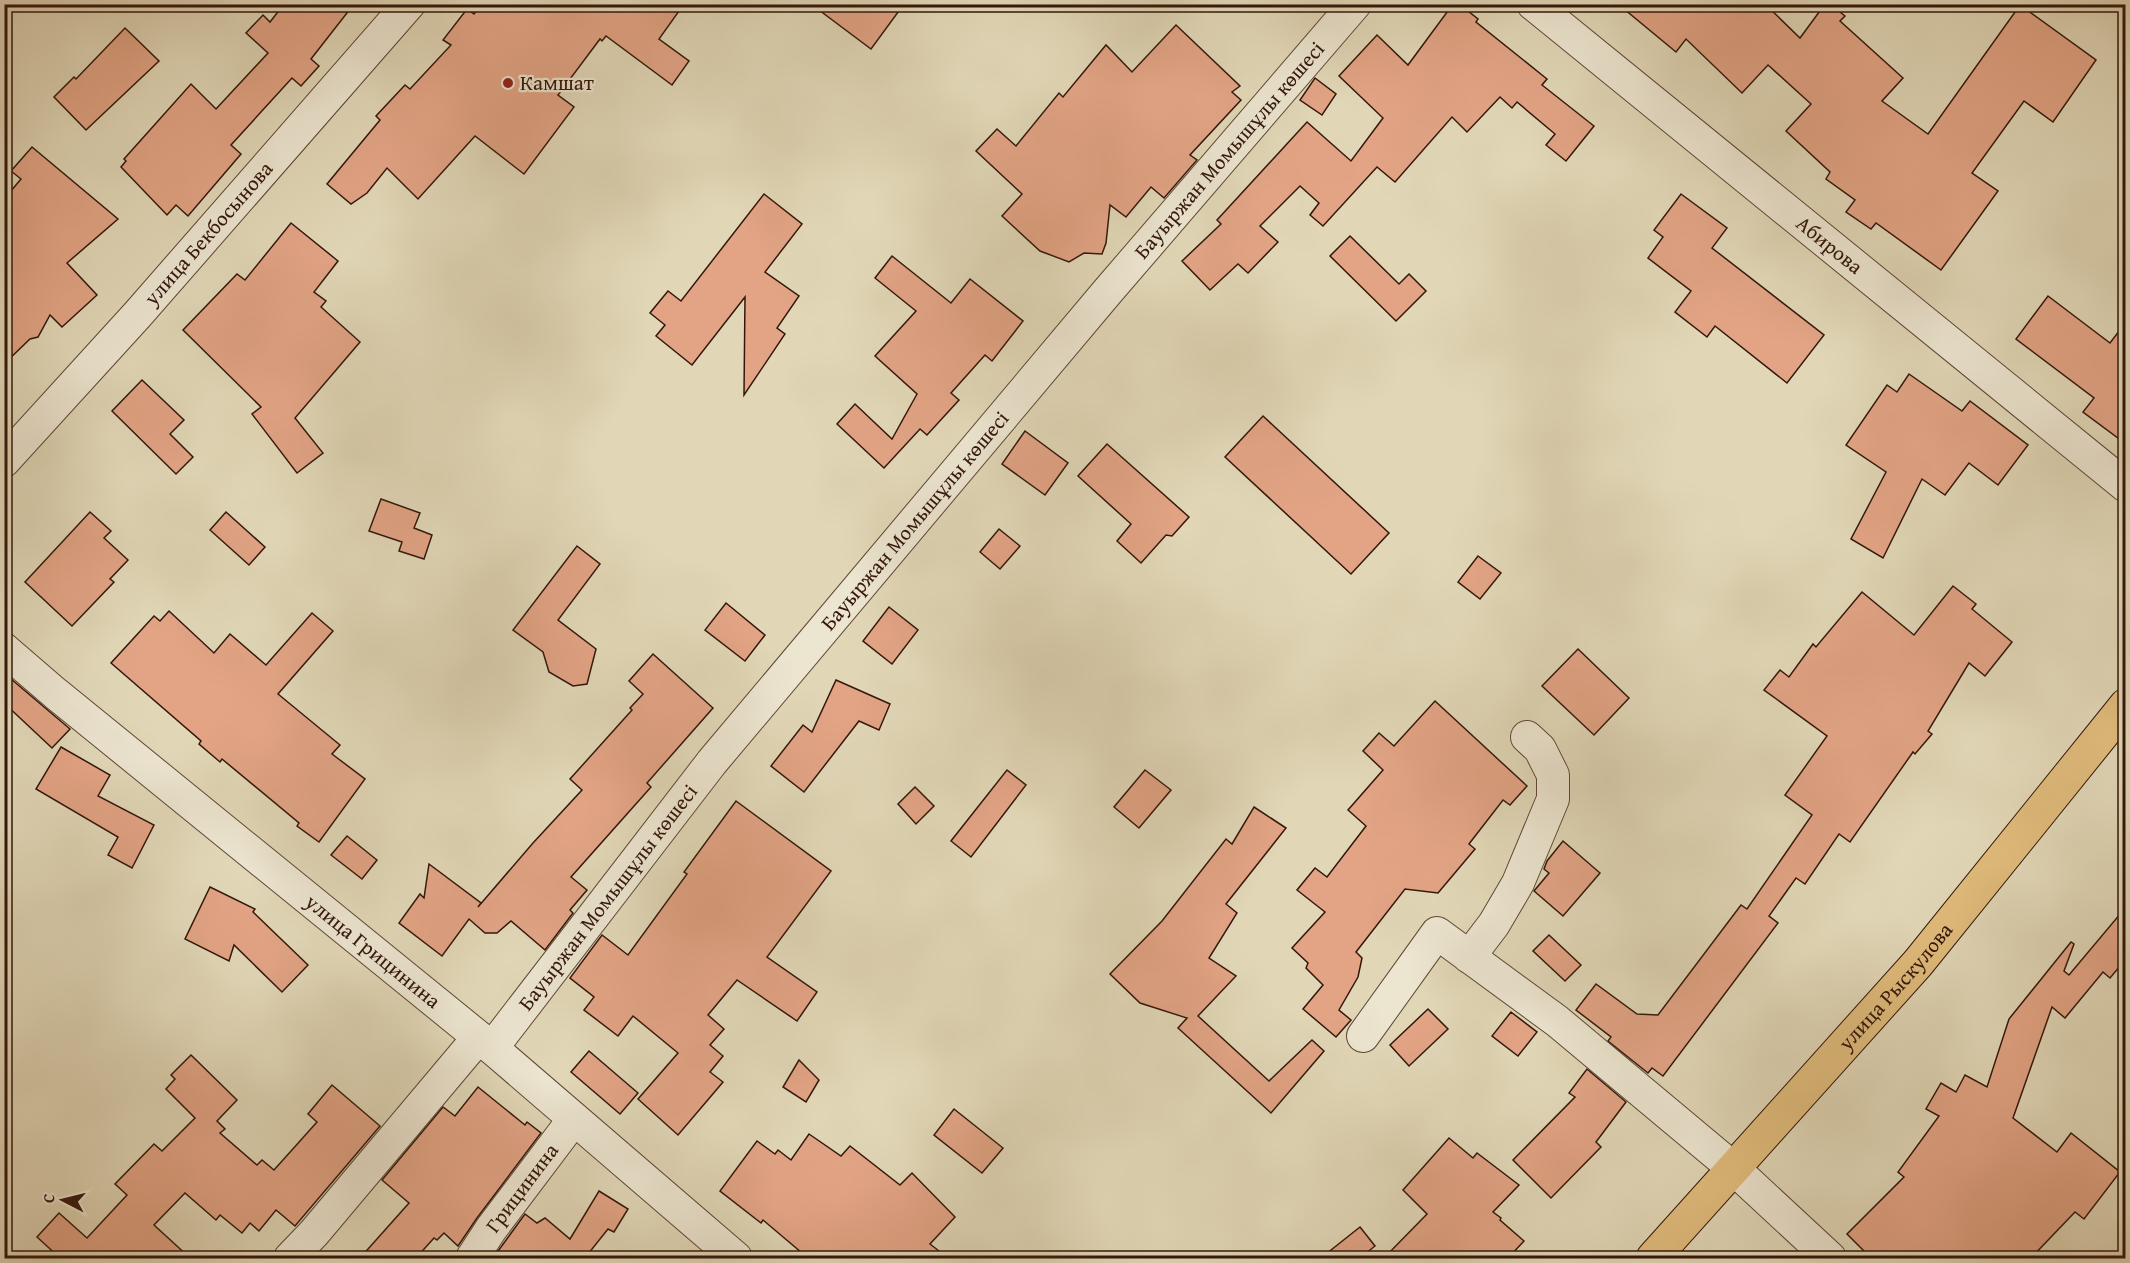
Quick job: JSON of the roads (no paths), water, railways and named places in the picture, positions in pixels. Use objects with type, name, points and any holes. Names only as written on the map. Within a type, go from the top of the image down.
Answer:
[{"type":"main road","name":"улица Рыскулова","points":[[1653,1258],[1918,963],[2126,705]]},
{"type":"street","name":"улица Бекбосынова","points":[[4,461],[138,314],[409,4]]},
{"type":"street","name":"Бауыржан Момышұлы көшесі","points":[[290,1258],[485,1043],[712,762],[1093,309],[1354,4]]},
{"type":"street","name":"Абирова","points":[[1533,4],[2126,486]]},
{"type":"street","name":"улица Грицинина","points":[[4,649],[485,1043],[736,1258]]},
{"type":"street","points":[[1469,957],[1494,924],[1518,883],[1553,799],[1553,775],[1540,749],[1527,737]]},
{"type":"street","points":[[1363,1036],[1437,933],[1557,1021],[1733,1168],[1830,1258]]},
{"type":"street","name":"Грицинина","points":[[472,1258],[491,1229],[574,1119]]},
{"type":"place","name":"Камшат","points":[[508,83]]}]
